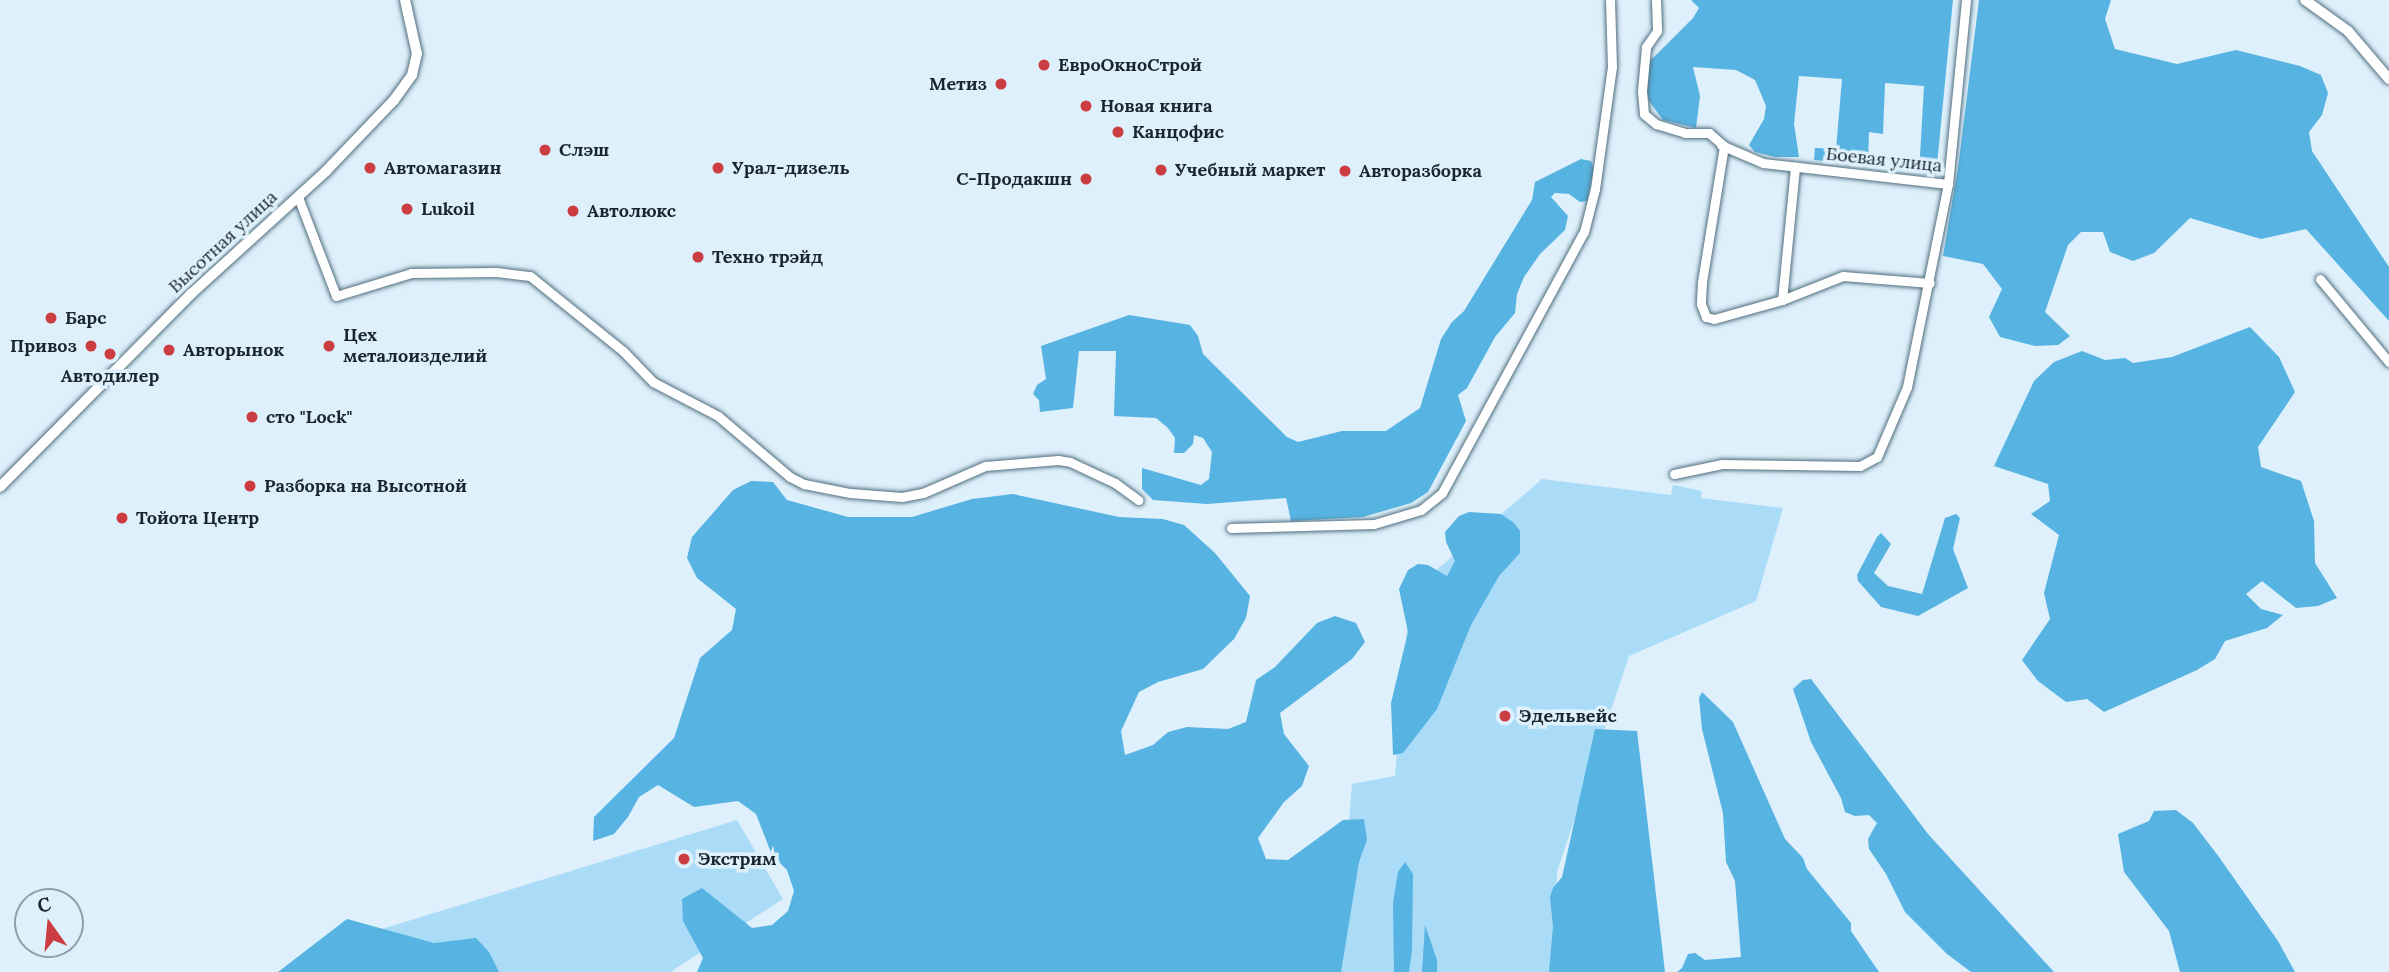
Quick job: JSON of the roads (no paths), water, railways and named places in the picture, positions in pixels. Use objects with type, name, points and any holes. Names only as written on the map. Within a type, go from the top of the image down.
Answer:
[{"type":"street","name":"Высотная улица","points":[[0,487],[191,294],[363,135],[410,80],[416,65],[417,46],[405,0]]},
{"type":"street","points":[[1231,528],[1374,524],[1421,510],[1442,493],[1584,232],[1595,189],[1612,67],[1610,0]]},
{"type":"street","name":"Боевая улица","points":[[1656,0],[1657,31],[1646,47],[1642,91],[1644,114],[1656,124],[1685,133],[1709,134],[1723,146],[1763,163],[1948,184],[1966,0]]},
{"type":"street","points":[[2305,0],[2348,31],[2389,79]]},
{"type":"street","points":[[1723,146],[1702,282],[1701,304],[1706,317],[1714,319],[1782,300],[1843,276],[1930,283]]},
{"type":"street","points":[[1782,300],[1795,167]]},
{"type":"street","points":[[1674,474],[1722,464],[1860,466],[1877,457],[1907,387],[1948,184]]},
{"type":"street","points":[[298,197],[336,296],[411,273],[505,272],[530,276],[622,351],[653,382],[718,416],[790,477],[804,484],[860,495],[902,497],[923,493],[985,466],[1058,460],[1124,488],[1138,500]]},
{"type":"street","points":[[2320,279],[2389,362]]},
{"type":"place","name":"ЕвроОкноСтрой","points":[[1044,65]]},
{"type":"place","name":"Метиз","points":[[1001,84]]},
{"type":"place","name":"Новая книга","points":[[1086,106]]},
{"type":"place","name":"Канцофис","points":[[1118,132]]},
{"type":"place","name":"Слэш","points":[[545,150]]},
{"type":"place","name":"Автомагазин","points":[[370,168]]},
{"type":"place","name":"Урал-дизель","points":[[718,168]]},
{"type":"place","name":"Учебный маркет","points":[[1161,170]]},
{"type":"place","name":"Авторазборка","points":[[1345,171]]},
{"type":"place","name":"С-Продакшн","points":[[1086,179]]},
{"type":"place","name":"Lukoil","points":[[407,209]]},
{"type":"place","name":"Автолюкс","points":[[573,211]]},
{"type":"place","name":"Техно трэйд","points":[[698,257]]},
{"type":"place","name":"Барс","points":[[51,318]]},
{"type":"place","name":"Привоз","points":[[91,346]]},
{"type":"place","name":"Цех металоизделий","points":[[329,346]]},
{"type":"place","name":"Авторынок","points":[[169,350]]},
{"type":"place","name":"Автодилер","points":[[110,354]]},
{"type":"place","name":"сто \"Lock\"","points":[[252,417]]},
{"type":"place","name":"Разборка на Высотной","points":[[250,486]]},
{"type":"place","name":"Тойота Центр","points":[[122,518]]},
{"type":"place","name":"Эдельвейс","points":[[1505,716]]},
{"type":"place","name":"Экстрим","points":[[684,859]]}]
